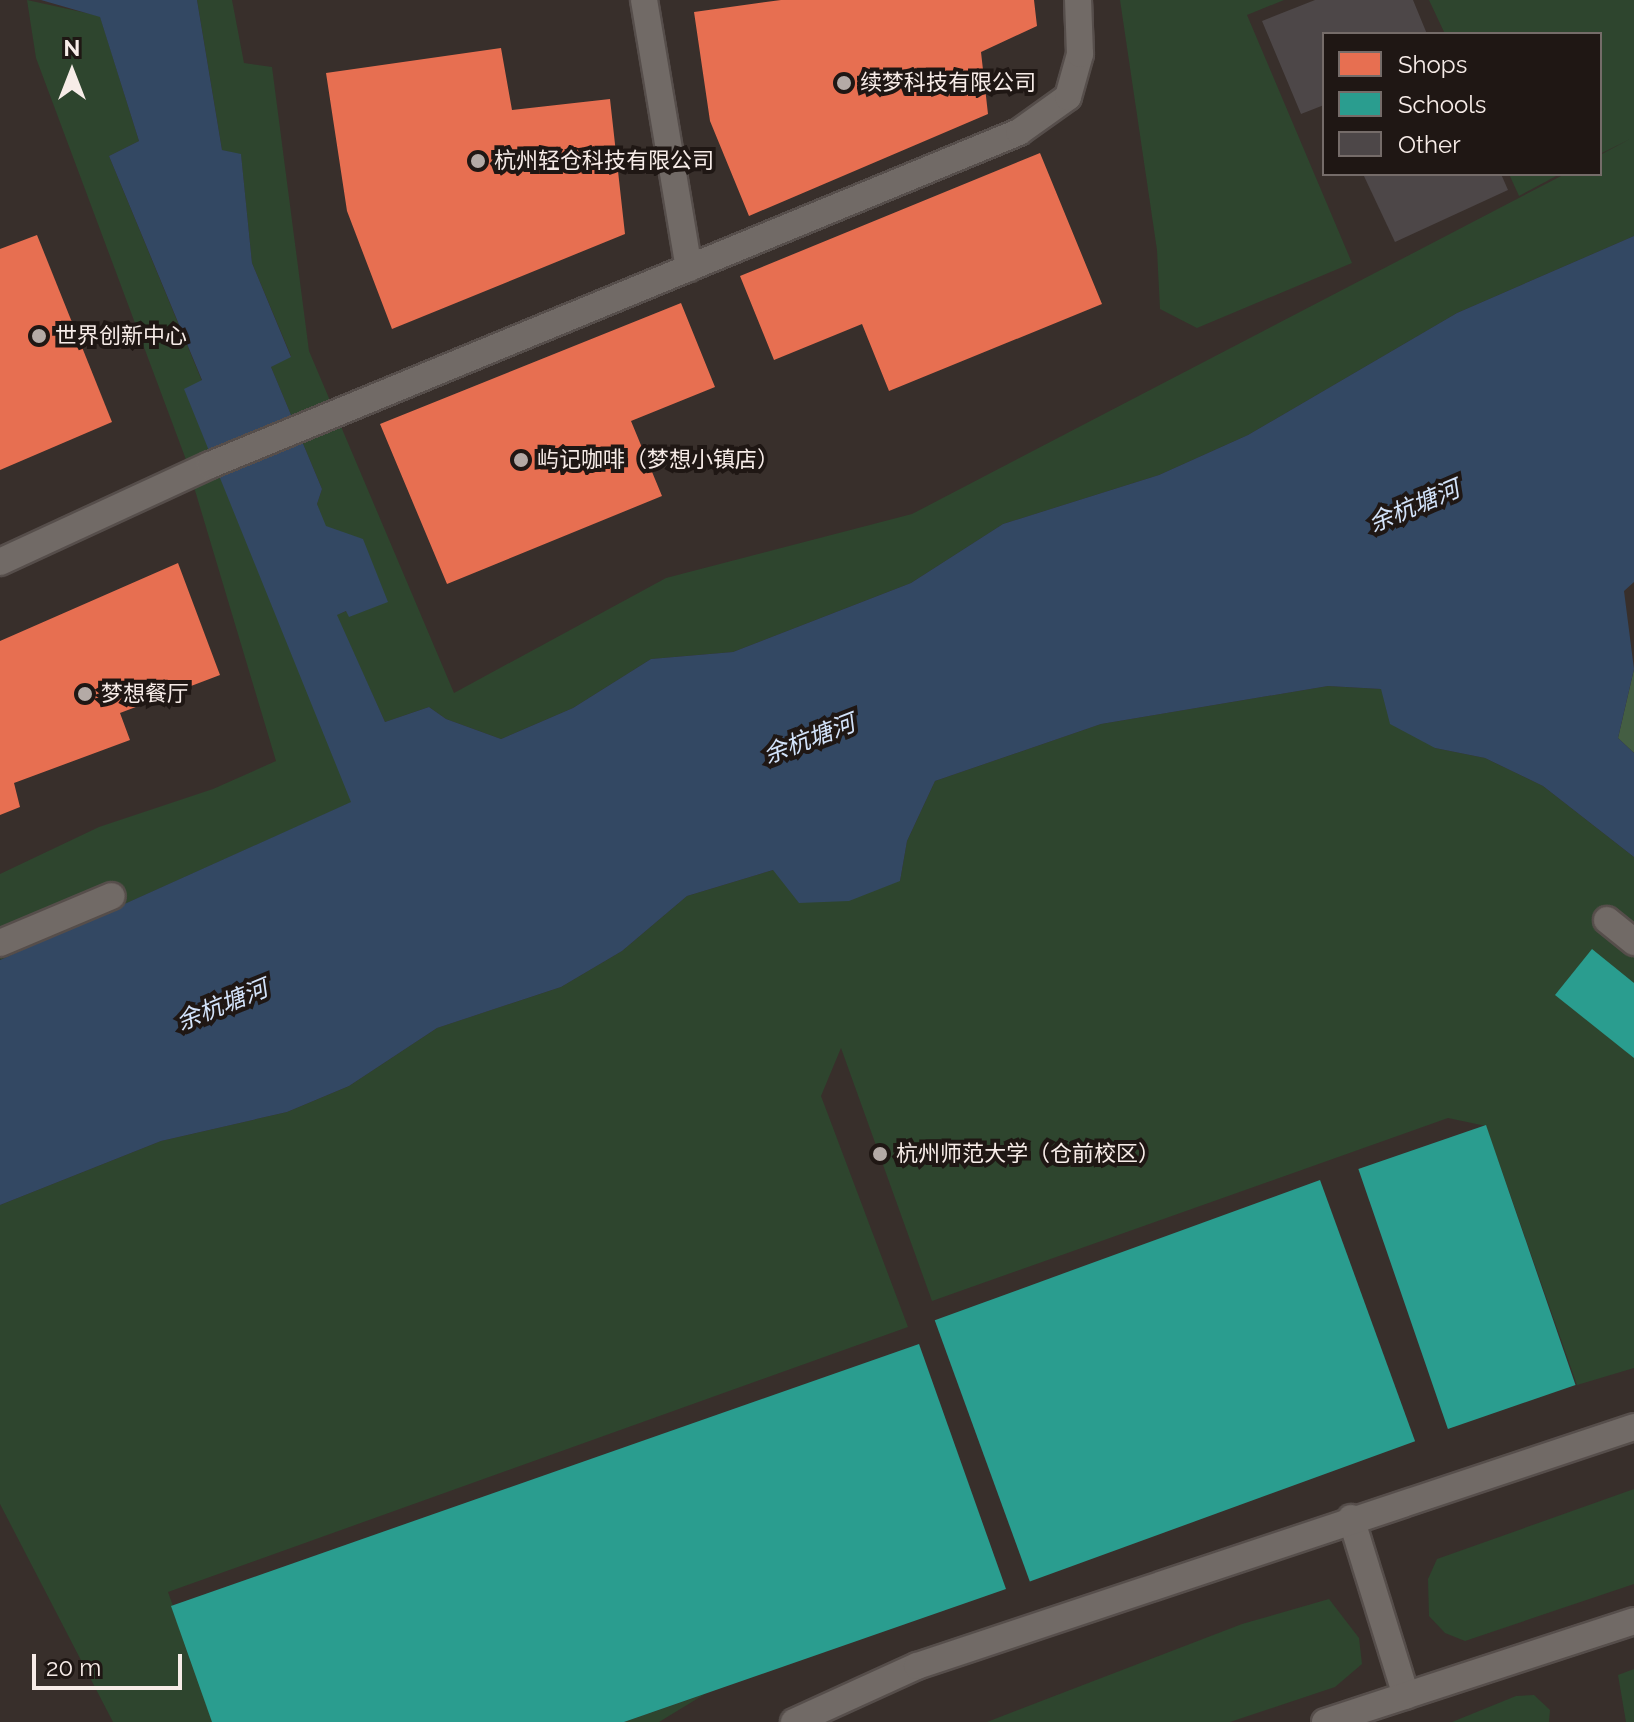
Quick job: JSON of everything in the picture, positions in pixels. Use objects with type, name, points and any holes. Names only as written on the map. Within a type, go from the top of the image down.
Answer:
[{"type":"lane","points":[[644,0],[689,268]]},
{"type":"lane","points":[[0,562],[210,465],[1019,132],[1068,97],[1080,54],[1078,0]]},
{"type":"lane","points":[[0,943],[112,896]]},
{"type":"lane","points":[[1607,920],[1634,942]]},
{"type":"lane","points":[[794,1722],[917,1666],[1351,1518],[1634,1427]]},
{"type":"lane","points":[[1351,1518],[1406,1696]]},
{"type":"lane","points":[[1325,1722],[1634,1621]]},
{"type":"green space","points":[[27,0],[100,16],[139,141],[109,156],[202,381],[185,390],[352,802],[0,960],[0,874],[99,827],[213,789],[276,761],[185,457],[36,58]]},
{"type":"green space","points":[[197,0],[232,0],[244,63],[272,67],[309,351],[454,693],[666,578],[912,514],[1561,176],[1602,176],[1602,154],[1630,139],[1602,153],[1602,32],[1444,32],[1429,0],[1634,0],[1634,236],[1457,313],[1248,435],[1159,475],[1003,524],[911,583],[733,652],[651,659],[573,708],[501,739],[446,719],[429,707],[385,722],[336,615],[347,611],[349,617],[317,504],[322,489],[271,367],[291,356],[252,263],[241,155],[222,150]]},
{"type":"green space","points":[[1120,0],[1284,0],[1247,15],[1352,263],[1197,328],[1160,309],[1157,250]]},
{"type":"green space","points":[[1510,176],[1556,176],[1519,196]]},
{"type":"green space","points":[[1634,669],[1634,753],[1618,738]]},
{"type":"green space","points":[[1328,686],[1381,689],[1435,748],[1485,758],[1543,786],[1634,857],[1634,1368],[1577,1385],[1486,1126],[1448,1118],[932,1301],[841,1048],[821,1096],[908,1327],[168,1592],[215,1722],[113,1722],[0,1504],[0,1205],[161,1141],[287,1112],[349,1086],[437,1028],[561,987],[622,951],[687,896],[773,870],[900,881],[907,841],[935,781],[1101,724]]},
{"type":"green space","points":[[1634,1489],[1634,1584],[1465,1641],[1445,1633],[1429,1616],[1428,1579],[1437,1559]]},
{"type":"green space","points":[[1329,1599],[1359,1638],[1362,1664],[1335,1687],[1230,1722],[987,1722],[1242,1624]]},
{"type":"green space","points":[[1634,1669],[1634,1722],[1626,1722],[1618,1675]]},
{"type":"green space","points":[[705,1694],[659,1722],[624,1722]]},
{"type":"green space","points":[[1534,1695],[1550,1710],[1549,1722],[1452,1722],[1516,1696]]},
{"type":"water","name":"余杭塘河","points":[[41,0],[197,0],[222,150],[241,154],[252,263],[291,357],[271,367],[322,489],[317,504],[326,526],[363,539],[388,602],[349,617],[346,611],[337,615],[385,722],[429,707],[446,719],[501,739],[573,708],[651,659],[733,652],[911,583],[1003,524],[1159,475],[1248,435],[1457,313],[1634,236],[1634,582],[1624,591],[1634,669],[1618,738],[1634,753],[1634,857],[1543,786],[1485,758],[1435,748],[1390,724],[1381,689],[1328,686],[1101,724],[935,781],[907,841],[900,881],[849,901],[799,903],[773,870],[687,896],[622,951],[561,987],[437,1028],[349,1086],[287,1112],[161,1141],[0,1205],[0,960],[351,802],[184,389],[202,380],[109,156],[139,141],[100,17]]},
{"type":"building: Shops","name":"续梦科技有限公司","points":[[781,0],[1034,0],[1037,26],[981,52],[988,114],[749,216],[710,121],[694,12]]},
{"type":"building: Shops","name":"杭州轻仓科技有限公司","points":[[501,48],[512,110],[610,99],[625,234],[392,329],[347,211],[326,73]]},
{"type":"building: Shops","points":[[1040,153],[1102,304],[889,391],[862,324],[774,360],[740,276]]},
{"type":"building: Shops","name":"世界创新中心","points":[[37,235],[112,422],[0,470],[0,249]]},
{"type":"building: Shops","name":"屿记咖啡（梦想小镇店）","points":[[681,303],[715,387],[631,421],[662,496],[447,584],[380,424]]},
{"type":"building: Shops","name":"梦想餐厅","points":[[178,563],[220,675],[120,713],[130,740],[14,783],[20,807],[0,815],[0,641]]},
{"type":"building: Schools","points":[[1592,949],[1634,983],[1634,1058],[1555,995]]},
{"type":"building: Schools","points":[[1486,1125],[1576,1385],[1448,1429],[1358,1169]]},
{"type":"building: Schools","points":[[1320,1180],[1415,1441],[1030,1581],[935,1320]]},
{"type":"building: Schools","points":[[919,1344],[1006,1589],[624,1722],[212,1722],[171,1606]]},
{"type":"building: Other","points":[[1315,0],[1413,0],[1426,32],[1322,32],[1322,106],[1301,114],[1262,21]]},
{"type":"building: Other","points":[[1364,176],[1502,176],[1508,190],[1395,242]]},
{"type":"place","name":"续梦科技有限公司","points":[[844,83]]},
{"type":"place","name":"杭州轻仓科技有限公司","points":[[478,161]]},
{"type":"place","name":"世界创新中心","points":[[39,336]]},
{"type":"place","name":"屿记咖啡（梦想小镇店）","points":[[521,460]]},
{"type":"place","name":"梦想餐厅","points":[[85,694]]},
{"type":"place","name":"杭州师范大学（仓前校区）","points":[[880,1154]]}]
